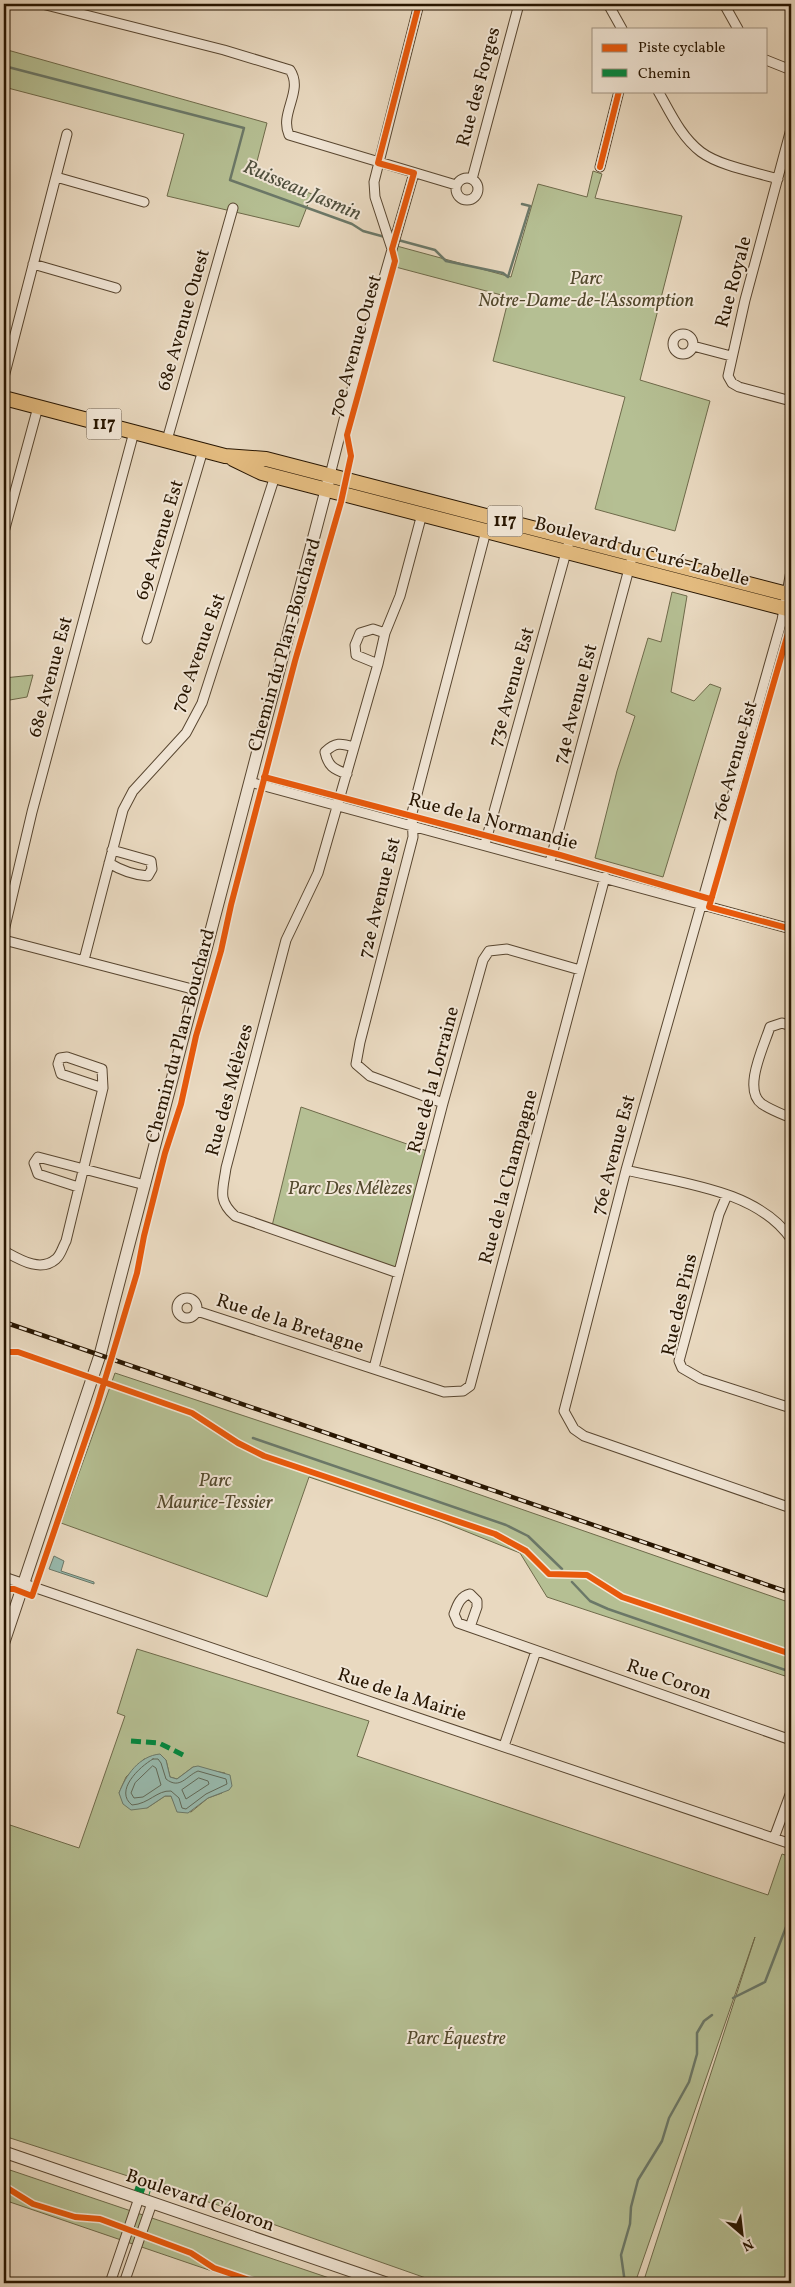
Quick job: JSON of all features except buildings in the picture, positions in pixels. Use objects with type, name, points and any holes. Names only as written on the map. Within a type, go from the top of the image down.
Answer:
[{"type":"main road","name":"Boulevard du Curé-Labelle","points":[[4,398],[225,456],[262,473],[788,609]]},
{"type":"main road","name":"Boulevard du Curé-Labelle","points":[[225,456],[266,459],[789,594]]},
{"type":"street","points":[[42,4],[224,50],[290,70],[296,83],[285,127],[289,135],[456,185]]},
{"type":"street","points":[[392,249],[375,198],[374,182],[419,4]]},
{"type":"street","name":"Rue des Forges","points":[[472,179],[519,4]]},
{"type":"street","points":[[608,4],[621,28]]},
{"type":"street","points":[[724,4],[737,28]]},
{"type":"street","points":[[768,61],[791,70]]},
{"type":"street","points":[[600,167],[619,92]]},
{"type":"street","points":[[659,92],[689,140],[701,152],[714,160],[778,179]]},
{"type":"street","name":"Rue Royale","points":[[791,129],[731,356],[728,376],[732,383],[738,387],[791,401]]},
{"type":"street","points":[[4,377],[67,134]]},
{"type":"street","name":"70e Avenue Ouest","points":[[330,475],[350,396],[414,173]]},
{"type":"street","points":[[56,177],[144,202]]},
{"type":"street","points":[[464,178],[472,179],[477,184],[478,190],[473,199],[465,200],[458,197],[456,185],[464,178]]},
{"type":"street","name":"68e Avenue Ouest","points":[[167,440],[233,208]]},
{"type":"street","points":[[33,264],[116,288]]},
{"type":"street","points":[[693,346],[731,356]]},
{"type":"street","points":[[4,532],[38,407]]},
{"type":"street","name":"68e Avenue Est","points":[[4,931],[32,812],[134,432]]},
{"type":"street","name":"69e Avenue Est","points":[[146,639],[204,450]]},
{"type":"street","name":"Chemin du Plan-Bouchard","points":[[4,1642],[93,1378],[330,475]]},
{"type":"street","name":"70e Avenue Est","points":[[84,960],[123,810],[134,791],[186,733],[202,703],[275,476]]},
{"type":"street","name":"Rue des Mélèzes","points":[[398,1273],[235,1216],[224,1206],[222,1195],[226,1168],[286,940],[318,873],[378,664],[385,633],[400,596],[422,514]]},
{"type":"street","name":"72e Avenue Est","points":[[443,1103],[370,1076],[356,1064],[413,837],[412,813],[486,531]]},
{"type":"street","name":"73e Avenue Est","points":[[485,844],[570,538]]},
{"type":"street","name":"74e Avenue Est","points":[[550,862],[634,554]]},
{"type":"street","name":"76e Avenue Est","points":[[791,570],[788,609],[700,904],[626,1170],[564,1410],[574,1429],[584,1436],[791,1508]]},
{"type":"street","points":[[378,664],[356,655],[355,645],[360,633],[373,629],[385,633]]},
{"type":"street","points":[[347,774],[332,769],[326,761],[325,752],[332,745],[340,743],[354,747]]},
{"type":"street","name":"Rue de la Normandie","points":[[250,782],[485,844],[791,929]]},
{"type":"street","points":[[109,863],[123,872],[140,875],[148,876],[152,869],[151,861],[112,850]]},
{"type":"street","name":"Rue de la Champagne","points":[[374,1368],[444,1392],[463,1391],[470,1386],[605,877]]},
{"type":"street","points":[[4,940],[196,990]]},
{"type":"street","name":"Rue de la Lorraine","points":[[374,1368],[443,1103],[483,960],[489,951],[507,949],[580,970]]},
{"type":"street","points":[[791,1026],[782,1023],[770,1027],[752,1086],[755,1096],[762,1104],[791,1118]]},
{"type":"street","points":[[4,1251],[35,1265],[48,1263],[58,1258],[66,1241],[78,1187],[84,1170],[103,1088],[104,1079],[102,1069],[67,1057],[60,1058],[58,1064],[61,1074],[103,1088]]},
{"type":"street","points":[[78,1187],[38,1174],[34,1163],[38,1157],[145,1185]]},
{"type":"street","points":[[626,1170],[727,1195],[756,1206],[781,1225],[791,1239]]},
{"type":"street","name":"Rue des Pins","points":[[727,1195],[719,1214],[679,1361],[682,1368],[701,1380],[791,1408]]},
{"type":"street","name":"Rue de la Bretagne","points":[[197,1311],[374,1368]]},
{"type":"street","name":"Rue de la Mairie","points":[[4,1577],[258,1665],[504,1746],[791,1844]]},
{"type":"street","name":"Rue Coron","points":[[470,1627],[791,1740]]},
{"type":"street","points":[[504,1746],[536,1651]]},
{"type":"street","points":[[774,1838],[791,1792]]},
{"type":"street","name":"Boulevard Céloron","points":[[4,2152],[386,2283]]},
{"type":"street","points":[[110,2283],[139,2198]]},
{"type":"street","points":[[124,2283],[152,2203]]},
{"type":"green space","points":[[4,49],[267,123],[254,173],[312,194],[299,227],[167,196],[184,134],[4,87]]},
{"type":"green space","name":"Parc Notre-Dame-de-l'Assomption","points":[[593,171],[602,174],[595,198],[682,216],[640,380],[710,401],[675,531],[595,509],[625,397],[493,361],[509,297],[388,265],[393,245],[511,277],[538,184],[587,197]]},
{"type":"green space","points":[[672,592],[687,596],[671,692],[694,701],[710,684],[721,688],[663,877],[595,858],[617,771],[635,716],[626,712],[648,638],[661,642]]},
{"type":"green space","points":[[33,675],[27,697],[4,701],[4,678]]},
{"type":"green space","name":"Parc Des Mélèzes","points":[[301,1107],[427,1151],[396,1270],[272,1226]]},
{"type":"green space","name":"Parc Maurice-Tessier","points":[[115,1373],[452,1485],[791,1603],[791,1678],[547,1597],[520,1553],[440,1521],[309,1477],[267,1597],[61,1523]]},
{"type":"green space","name":"Parc Équestre","points":[[137,1649],[369,1721],[357,1756],[768,1895],[782,1854],[791,1857],[791,2283],[643,2283],[755,1937],[635,2283],[440,2283],[227,2208],[4,2136],[4,1823],[79,1848],[125,1716],[117,1713]],"holes":[[[144,1759],[166,1760],[170,1777],[177,1779],[193,1767],[225,1773],[222,1793],[208,1798],[191,1812],[176,1807],[171,1796],[165,1796],[147,1808],[119,1793],[126,1777]]]},
{"type":"green space","points":[[4,2168],[344,2283],[247,2283],[4,2200]]},
{"type":"water","points":[[54,1556],[64,1561],[61,1571],[94,1582],[94,1584],[49,1569]]},
{"type":"water","points":[[160,1754],[166,1760],[170,1777],[177,1779],[193,1767],[198,1766],[230,1775],[232,1786],[229,1790],[208,1798],[188,1813],[177,1812],[171,1796],[165,1796],[147,1808],[131,1810],[123,1804],[119,1793],[122,1786],[140,1762]]},
{"type":"waterway","name":"Ruisseau Jasmin","points":[[4,66],[244,128],[230,180],[352,224],[363,231],[385,237]]},
{"type":"waterway","name":"Ruisseau Jasmin","points":[[398,240],[435,250],[446,261],[503,273],[508,277],[530,206],[522,204]]},
{"type":"waterway","points":[[253,1438],[506,1525],[528,1536],[562,1569]]},
{"type":"waterway","points":[[572,1582],[590,1601],[608,1609],[791,1672]]},
{"type":"waterway","points":[[733,1998],[765,1982],[791,1914]]},
{"type":"waterway","points":[[625,2283],[621,2255],[630,2224],[631,2207],[638,2180],[662,2141],[669,2118],[689,2082],[697,2054],[697,2033],[704,2021],[712,2015]]},
{"type":"railway","points":[[4,1322],[791,1593]]},
{"type":"marked path","points":[[131,1741],[159,1743],[183,1755]]},
{"type":"marked path","points":[[135,2188],[150,2193]]},
{"type":"cycle path","points":[[4,1589],[14,1589],[32,1596],[97,1406],[137,1273],[144,1236],[165,1153],[181,1104],[196,1036],[221,951],[231,905],[295,661],[341,502],[351,456],[347,435],[395,261],[392,249],[414,173],[378,163],[419,4]]},
{"type":"cycle path","points":[[600,167],[619,92]]},
{"type":"cycle path","points":[[791,623],[709,907],[791,929]]},
{"type":"cycle path","points":[[264,777],[560,855],[710,899],[712,897]]},
{"type":"cycle path","points":[[4,1352],[18,1352],[192,1413],[238,1443],[264,1456],[495,1534],[526,1551],[549,1574],[587,1575],[622,1597],[791,1654]]},
{"type":"cycle path","points":[[4,2186],[33,2204],[75,2217],[100,2219],[191,2253],[214,2268],[258,2283]]}]
